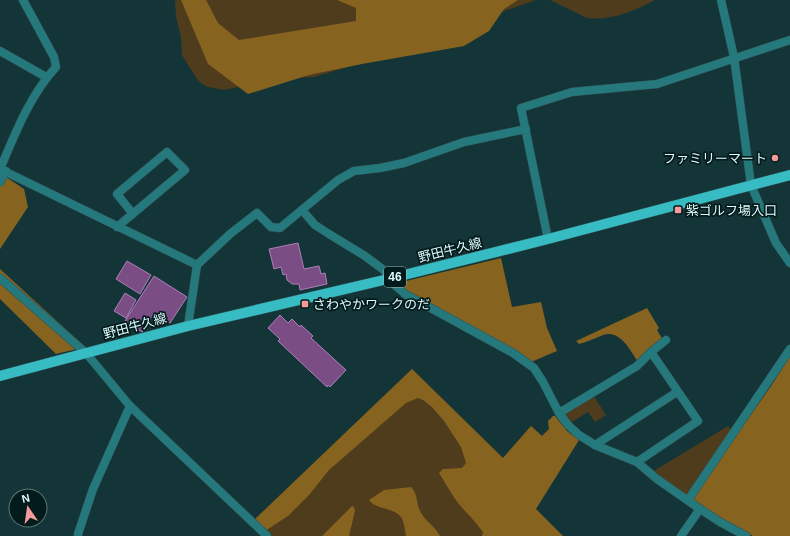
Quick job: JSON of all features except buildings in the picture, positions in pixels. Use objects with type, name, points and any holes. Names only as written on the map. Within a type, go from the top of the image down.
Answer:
[{"type":"main road","name":"野田牛久線","points":[[0,376],[188,326],[548,239],[790,175]]},
{"type":"street","points":[[23,0],[54,57],[56,67],[46,77],[34,97],[0,169],[197,265]]},
{"type":"street","points":[[721,0],[734,57],[751,185],[776,243],[790,263]]},
{"type":"street","points":[[548,239],[521,108],[572,92],[657,84],[734,57],[790,40]]},
{"type":"street","points":[[0,50],[46,77]]},
{"type":"street","points":[[188,326],[197,265],[230,234],[257,213],[271,227],[280,228],[338,180],[354,171],[404,163],[464,142],[526,129]]},
{"type":"street","points":[[117,227],[133,214],[184,170],[167,152],[117,194],[133,214]]},
{"type":"street","points":[[0,182],[6,172]]},
{"type":"street","points":[[302,210],[315,225],[365,256],[385,271],[388,278],[405,294],[513,353],[534,368],[559,413],[568,425],[579,435],[595,445],[637,462],[657,479],[700,509],[746,536]]},
{"type":"street","points":[[0,278],[86,353],[130,406],[267,536]]},
{"type":"street","points":[[559,413],[637,366],[666,340]]},
{"type":"street","points":[[688,500],[790,349]]},
{"type":"street","points":[[637,462],[698,421],[651,352]]},
{"type":"street","points":[[595,445],[677,392]]},
{"type":"street","points":[[78,536],[93,489],[130,406]]},
{"type":"street","points":[[681,536],[700,509]]},
{"type":"shaded area","points":[[175,0],[536,0],[368,61],[314,77],[274,79],[224,90],[208,87],[201,83],[182,55],[181,37],[176,17]]},
{"type":"shaded area","points":[[181,0],[206,0],[218,23],[239,40],[356,21],[356,8],[337,0],[518,0],[504,9],[489,31],[464,46],[309,75],[248,94],[208,64]]},
{"type":"shaded area","points":[[550,0],[655,0],[639,8],[613,17],[596,19],[587,18]]},
{"type":"shaded area","points":[[0,173],[24,189],[28,207],[0,249]]},
{"type":"shaded area","points":[[501,258],[512,307],[541,302],[547,328],[557,351],[531,362],[409,293],[403,288],[406,281]]},
{"type":"shaded area","points":[[0,269],[85,347],[56,354],[0,299]]},
{"type":"shaded area","points":[[647,308],[659,328],[657,330],[663,340],[638,362],[624,342],[615,335],[603,335],[579,344],[576,341]]},
{"type":"shaded area","points":[[790,356],[790,536],[753,536],[726,522],[691,499],[771,386]]},
{"type":"shaded area","points":[[412,369],[503,458],[531,426],[542,436],[549,429],[548,421],[568,444],[508,536],[270,536],[253,521]]},
{"type":"shaded area","points":[[412,369],[503,458],[531,426],[542,436],[549,429],[548,421],[553,416],[555,416],[567,431],[579,440],[536,509],[563,536],[482,536],[483,532],[457,501],[439,473],[443,469],[462,468],[466,463],[461,447],[444,421],[432,407],[418,398],[406,403],[329,470],[309,495],[288,516],[265,531],[253,521]]},
{"type":"shaded area","points":[[593,395],[606,415],[595,422],[588,412],[572,422],[565,414],[566,412]]},
{"type":"shaded area","points":[[728,426],[733,432],[688,497],[652,472]]},
{"type":"shaded area","points":[[411,487],[415,493],[422,515],[440,536],[406,536],[404,523],[398,514],[376,505],[369,500],[384,490]]},
{"type":"shaded area","points":[[352,506],[354,507],[355,511],[349,536],[322,536]]},
{"type":"place","name":"ファミリーマート","points":[[775,158]]},
{"type":"place","name":"紫ゴルフ場入口","points":[[678,210]]},
{"type":"place","name":"さわやかワークのだ","points":[[305,304]]}]
